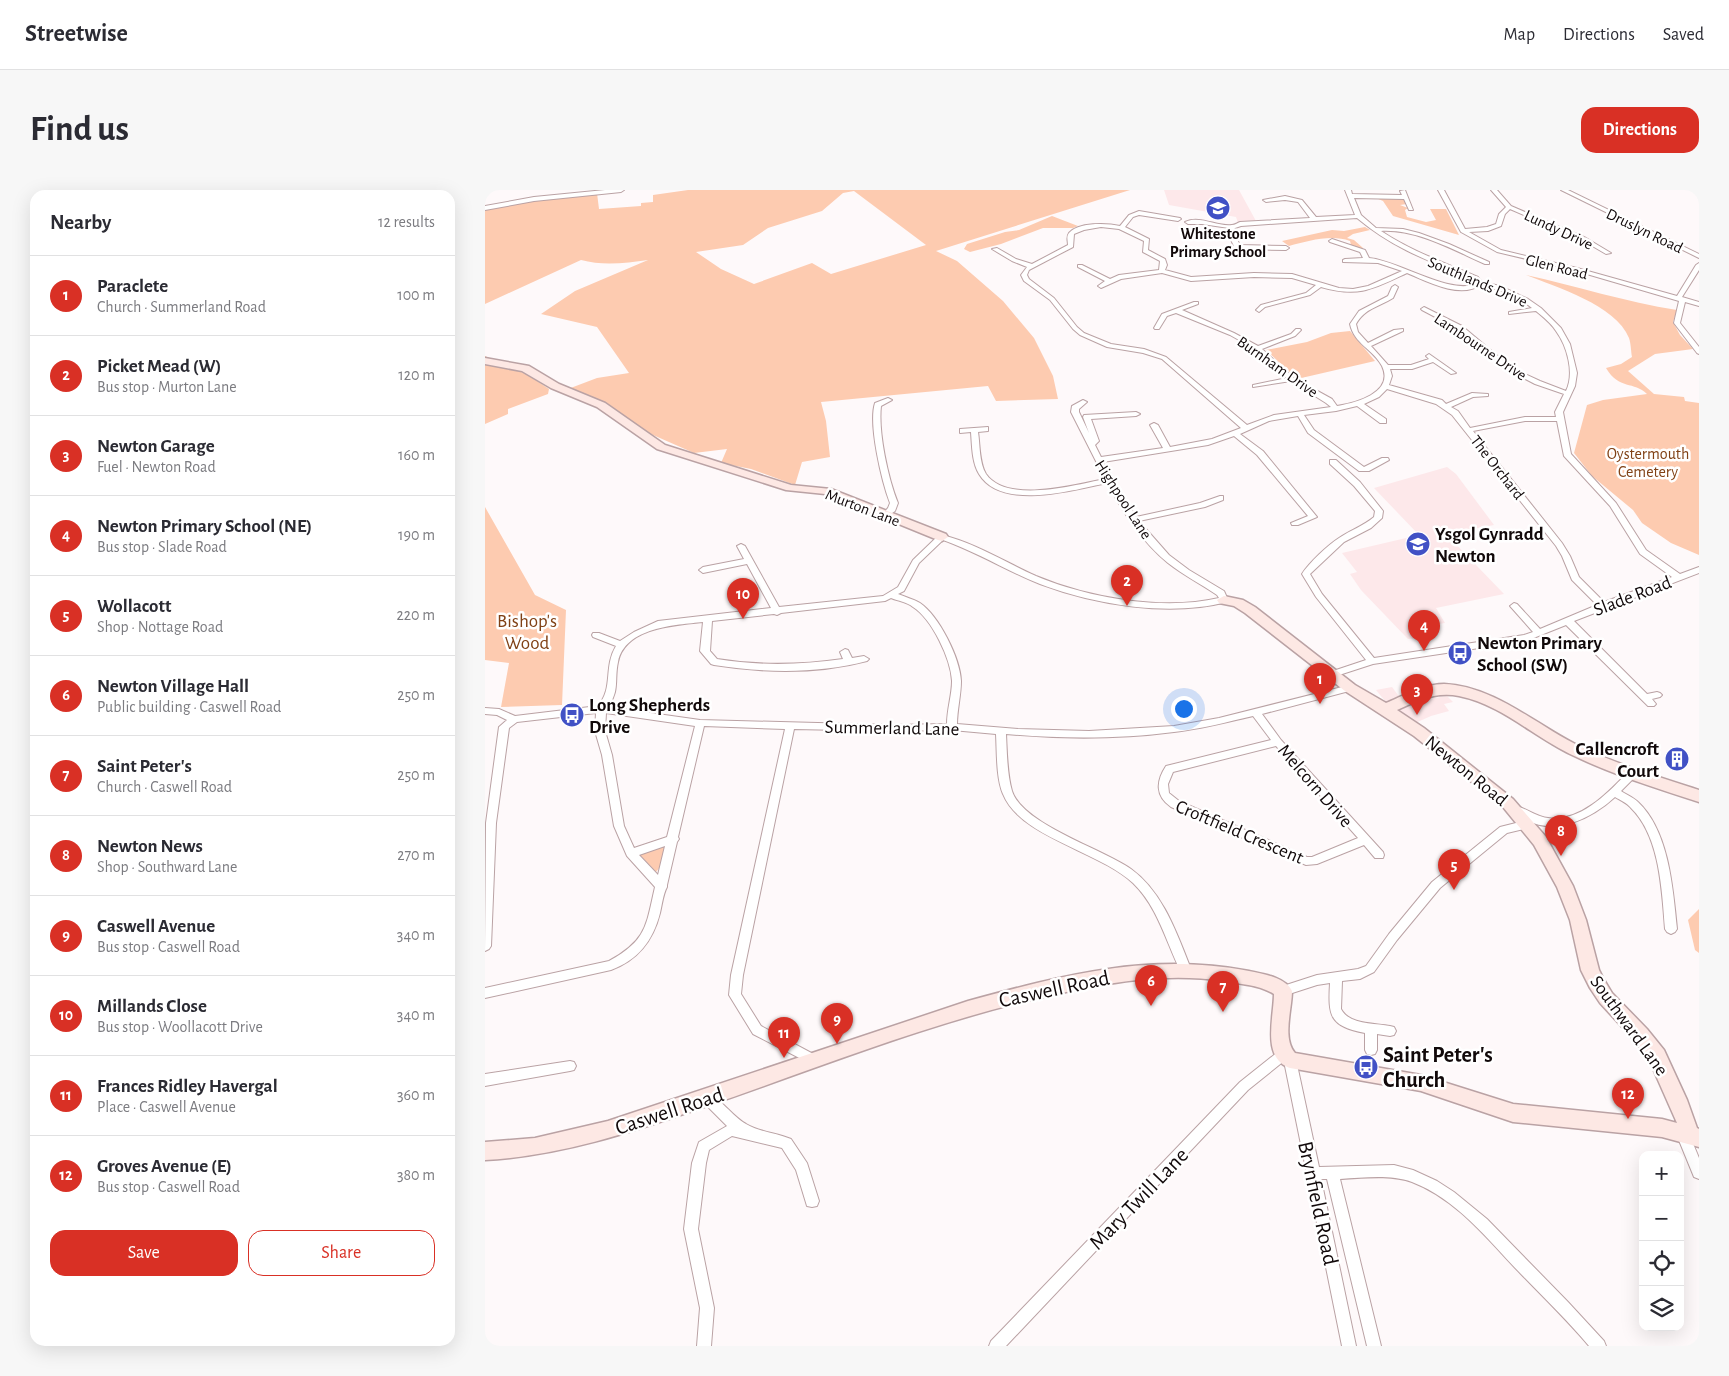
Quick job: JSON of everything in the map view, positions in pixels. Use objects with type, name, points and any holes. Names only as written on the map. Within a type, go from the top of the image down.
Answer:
[{"type":"street","points":[[485,208],[534,199],[621,190]]},
{"type":"street","points":[[1403,190],[1411,209]]},
{"type":"street","points":[[1441,190],[1463,231]]},
{"type":"street","name":"Lundy Drive","points":[[1494,190],[1509,207],[1584,239],[1607,252]]},
{"type":"street","name":"Druslyn Road","points":[[1564,190],[1699,256]]},
{"type":"street","points":[[1188,222],[1202,222],[1233,227],[1250,222],[1301,221],[1358,216],[1350,193],[1405,197]]},
{"type":"street","points":[[1268,198],[1285,198],[1299,201],[1314,219]]},
{"type":"street","name":"Lundy Drive","points":[[1463,231],[1488,229],[1499,225],[1502,214],[1509,207]]},
{"type":"street","points":[[1123,226],[1131,216],[1137,213],[1165,219],[1178,219]]},
{"type":"street","name":"Southlands Drive","points":[[1358,216],[1375,230],[1408,250],[1476,278],[1480,283],[1498,286],[1519,295],[1551,320],[1567,344],[1574,373],[1574,380],[1559,412],[1560,419]]},
{"type":"street","points":[[1162,271],[1163,260],[1145,251],[1147,240],[1123,226],[1091,222],[1072,233],[1070,236],[1072,244],[1069,247],[1031,266],[1025,271],[1024,275],[1032,284],[1052,299],[1082,334],[1093,341],[1109,346],[1157,354],[1246,428]]},
{"type":"street","points":[[1233,227],[1231,234],[1238,247]]},
{"type":"street","points":[[1375,230],[1393,228],[1413,233],[1487,263]]},
{"type":"street","name":"Glen Road","points":[[1463,231],[1499,251],[1699,304]]},
{"type":"street","points":[[1332,240],[1346,243],[1363,251],[1366,259]]},
{"type":"street","points":[[1003,246],[992,250],[1031,266]]},
{"type":"street","points":[[1207,253],[1217,248],[1273,246],[1286,248]]},
{"type":"street","points":[[1345,261],[1354,262],[1366,259],[1386,263],[1457,288],[1469,289],[1478,286],[1480,283]]},
{"type":"street","points":[[1699,265],[1680,300],[1677,322],[1699,352]]},
{"type":"street","points":[[1080,266],[1109,281]]},
{"type":"street","points":[[1088,269],[1097,266]]},
{"type":"street","points":[[1101,286],[1119,277],[1162,271],[1191,279],[1254,275],[1292,276],[1339,290],[1357,291],[1374,287],[1407,271]]},
{"type":"street","points":[[1259,310],[1263,306],[1308,294],[1321,284]]},
{"type":"street","points":[[1098,460],[1217,440],[1274,417],[1336,409],[1358,403],[1376,395],[1386,386],[1388,373],[1381,358],[1355,334],[1355,318],[1362,311],[1388,296],[1395,287]]},
{"type":"street","points":[[1157,328],[1165,315],[1196,303]]},
{"type":"street","name":"Lambourne Drive","points":[[1424,309],[1439,315],[1462,329],[1497,360],[1523,377],[1567,393]]},
{"type":"street","name":"Burnham Drive","points":[[1176,310],[1218,328],[1257,348],[1292,379],[1329,401],[1336,409]]},
{"type":"street","points":[[1515,311],[1539,310]]},
{"type":"street","points":[[1367,346],[1378,342],[1399,328],[1409,336]]},
{"type":"street","points":[[1257,348],[1295,332],[1304,338]]},
{"type":"street","points":[[1386,367],[1412,367],[1431,358],[1453,373]]},
{"type":"street","name":"Murton Lane","points":[[485,361],[525,368],[555,386],[601,404],[661,447],[791,488],[827,491],[885,516],[978,550],[1045,582],[1085,594],[1121,600],[1188,606],[1204,606],[1224,600]]},
{"type":"street","points":[[1255,386],[1292,379]]},
{"type":"street","name":"The Orchard","points":[[1386,386],[1447,406],[1455,413],[1559,545],[1575,578],[1603,606]]},
{"type":"street","points":[[1447,406],[1471,395],[1486,395]]},
{"type":"street","points":[[885,516],[892,509],[893,504],[888,488],[876,420],[878,405],[888,400]]},
{"type":"street","points":[[1083,402],[1075,408],[1077,418],[1136,414]]},
{"type":"street","points":[[1358,403],[1383,421]]},
{"type":"street","points":[[1300,414],[1311,431],[1361,468],[1366,469],[1385,460]]},
{"type":"street","points":[[1087,417],[1095,441],[1090,446]]},
{"type":"street","name":"Highpool Lane","points":[[1077,418],[1098,460],[1148,539],[1167,558],[1221,593],[1224,600]]},
{"type":"street","points":[[1469,430],[1525,419],[1560,419],[1565,449],[1572,460],[1608,498],[1643,552],[1678,577]]},
{"type":"street","points":[[1154,425],[1167,449]]},
{"type":"street","points":[[963,431],[985,429]]},
{"type":"street","points":[[974,430],[981,471],[987,481],[999,489],[1030,493],[1110,480]]},
{"type":"street","points":[[1234,433],[1260,453],[1313,517],[1295,523]]},
{"type":"street","points":[[1333,462],[1379,511],[1379,518],[1341,540],[1309,569],[1307,574],[1319,595],[1372,661]]},
{"type":"street","points":[[1135,520],[1202,505],[1220,498]]},
{"type":"street","points":[[662,887],[631,853],[619,826],[607,755],[600,731],[601,709],[611,697],[613,661],[621,645],[638,632],[658,624],[777,612],[885,598],[901,589],[917,562],[943,537]]},
{"type":"street","points":[[741,546],[777,612]]},
{"type":"street","points":[[703,570],[749,561]]},
{"type":"street","name":"Slade Road","points":[[1333,674],[1372,661],[1511,642],[1539,633],[1603,606],[1699,570]]},
{"type":"street","points":[[891,595],[916,605],[927,616],[945,643],[956,677],[951,717],[952,727]]},
{"type":"street","name":"Newton Road","points":[[1224,600],[1238,603],[1250,610],[1350,688],[1419,732],[1508,804],[1532,819],[1559,823],[1574,820],[1616,793],[1633,774]]},
{"type":"street","points":[[1513,606],[1539,633]]},
{"type":"street","points":[[708,619],[705,650],[714,662],[750,667],[837,665],[864,659]]},
{"type":"street","points":[[1568,621],[1648,701],[1657,695]]},
{"type":"street","points":[[596,635],[621,645]]},
{"type":"street","points":[[845,652],[849,662]]},
{"type":"street","name":"Summerland Lane","points":[[485,711],[499,712],[514,719],[601,709],[700,724],[952,727],[1089,734],[1174,729],[1256,713],[1350,688]]},
{"type":"street","points":[[1385,709],[1442,689],[1466,693],[1508,711],[1574,750],[1633,774],[1699,796]]},
{"type":"street","name":"Melcorn Drive","points":[[1256,713],[1278,742],[1379,855]]},
{"type":"street","points":[[485,946],[488,823],[504,727],[514,719]]},
{"type":"street","points":[[485,994],[611,965],[626,957],[644,941],[651,927],[662,887],[700,724]]},
{"type":"street","points":[[790,726],[737,975],[735,995],[757,1030],[813,1060]]},
{"type":"street","points":[[1001,731],[1007,795],[1030,819],[1128,872],[1156,903],[1185,969]]},
{"type":"street","name":"Croftfield Crescent","points":[[1278,742],[1170,770],[1164,776],[1163,792],[1167,800],[1175,804],[1306,861],[1313,861],[1365,840]]},
{"type":"street","points":[[1616,793],[1635,805],[1649,822],[1663,872],[1671,929]]},
{"type":"street","name":"Southward Lane","points":[[1508,804],[1547,852],[1565,886],[1578,920],[1590,970],[1596,983],[1606,998],[1641,1035],[1657,1056],[1679,1100],[1690,1135]]},
{"type":"street","points":[[1524,825],[1504,830],[1436,884],[1393,936],[1369,970],[1360,974],[1317,980],[1283,991],[1280,1040],[1286,1058],[1421,1083],[1513,1113],[1662,1128],[1690,1135],[1699,1173]]},
{"type":"street","points":[[631,853],[673,839]]},
{"type":"street","name":"Caswell Road","points":[[485,1151],[554,1145],[620,1127],[945,1014],[1026,992],[1119,974],[1159,969],[1185,969],[1222,973],[1274,984],[1283,991]]},
{"type":"street","points":[[1336,978],[1335,1010],[1339,1018],[1346,1023],[1390,1031]]},
{"type":"street","points":[[1371,1028],[1371,1050]]},
{"type":"street","name":"Brynfield Road","points":[[1286,1058],[1313,1173],[1349,1346]]},
{"type":"street","name":"Mary Twill Lane","points":[[996,1346],[1244,1086],[1286,1058]]},
{"type":"street","points":[[485,1080],[570,1066]]},
{"type":"street","points":[[707,1098],[727,1120],[752,1136]]},
{"type":"street","points":[[704,1346],[707,1308],[691,1229],[699,1163],[704,1146],[731,1130],[786,1143],[802,1167],[812,1200]]},
{"type":"street","points":[[1313,1173],[1394,1170],[1431,1184],[1481,1222],[1599,1346]]},
{"type":"street","name":"Brynfield Road","points":[[1332,1173],[1374,1346]]},
{"type":"shaded area","name":"Whitestone Primary School","points":[[1164,190],[1239,190],[1256,221],[1238,223],[1236,217],[1169,205]]},
{"type":"shaded area","name":"Ysgol Gynradd Newton","points":[[1447,467],[1456,474],[1494,525],[1446,534],[1504,594],[1436,608],[1445,623],[1413,628],[1418,638],[1408,639],[1361,590],[1350,574],[1357,572],[1342,553],[1419,535],[1374,488]]},
{"type":"shaded area","points":[[1392,687],[1398,695],[1416,704],[1428,699],[1447,696],[1453,702],[1444,704],[1449,711],[1413,724],[1386,702],[1376,690]]},
{"type":"green space","points":[[688,190],[1130,190],[936,251],[957,261],[1003,301],[1034,338],[1053,376],[1058,399],[996,401],[988,386],[821,402],[826,421],[830,457],[802,462],[795,485],[751,469],[721,463],[727,449],[694,453],[639,428],[603,403],[568,389],[597,378],[629,373],[597,327],[541,314],[575,291],[648,260],[606,263],[581,260],[485,304],[485,209],[528,201],[597,193],[599,209],[641,206],[641,203],[653,202],[653,195]],"holes":[[[854,191],[926,245],[831,274],[812,263],[754,284],[721,269],[696,252],[743,245],[768,228],[822,211],[843,193]]]},
{"type":"green space","points":[[1376,198],[1403,198],[1407,204],[1400,205],[1408,208],[1405,210],[1407,217],[1426,222],[1436,220],[1430,209],[1446,209],[1459,235],[1393,216],[1383,201]]},
{"type":"green space","points":[[1052,216],[1078,226],[1073,228],[1043,228],[1001,244],[970,252],[964,249],[967,244],[1005,232],[1019,230]]},
{"type":"green space","points":[[1365,227],[1370,230],[1353,234],[1347,238],[1354,240],[1362,249],[1351,245],[1350,241],[1335,238],[1319,239],[1289,246],[1282,241],[1332,230],[1344,231]]},
{"type":"green space","name":"Oystermouth Cemetery","points":[[1526,275],[1639,303],[1677,310],[1673,322],[1680,335],[1693,349],[1655,354],[1628,371],[1654,394],[1684,397],[1685,401],[1699,403],[1699,555],[1671,543],[1642,523],[1633,510],[1592,476],[1574,453],[1587,405],[1603,400],[1647,394],[1642,390],[1616,380],[1606,368],[1621,364],[1632,357],[1629,338],[1622,326],[1612,316],[1584,299]]},
{"type":"green space","points":[[1350,331],[1375,361],[1297,379],[1266,350],[1307,342],[1331,333]]},
{"type":"green space","points":[[485,356],[528,375],[549,389],[548,394],[508,409],[508,414],[485,424]]},
{"type":"green space","name":"Bishop's Wood","points":[[485,507],[535,595],[566,610],[562,705],[501,707],[509,663],[485,660]]},
{"type":"green space","points":[[665,846],[661,866],[656,872],[639,854]]},
{"type":"green space","points":[[1699,909],[1699,953],[1695,950],[1688,920]]},
{"type":"place","name":"Whitestone Primary School","points":[[1218,208]]},
{"type":"place","name":"Ysgol Gynradd Newton","points":[[1418,544]]},
{"type":"place","name":"Picket Mead (W)","points":[[1127,606]]},
{"type":"place","name":"Millands Close","points":[[743,619]]},
{"type":"place","name":"Newton Primary School (NE)","points":[[1424,651]]},
{"type":"place","name":"Newton Primary School (SW)","points":[[1460,653]]},
{"type":"place","name":"Paraclete","points":[[1320,704]]},
{"type":"place","name":"Long Shepherds Drive","points":[[572,715]]},
{"type":"place","name":"Newton Garage","points":[[1417,715]]},
{"type":"place","name":"Callencroft Court","points":[[1677,759]]},
{"type":"place","name":"Newton News","points":[[1561,856]]},
{"type":"place","name":"Wollacott","points":[[1454,890]]},
{"type":"place","name":"Newton Village Hall","points":[[1151,1006]]},
{"type":"place","name":"Saint Peter's","points":[[1223,1012]]},
{"type":"place","name":"Caswell Avenue","points":[[837,1044]]},
{"type":"place","name":"Frances Ridley Havergal","points":[[784,1058]]},
{"type":"place","name":"Saint Peter's Church","points":[[1366,1067]]},
{"type":"place","name":"Groves Avenue (E)","points":[[1628,1119]]}]
